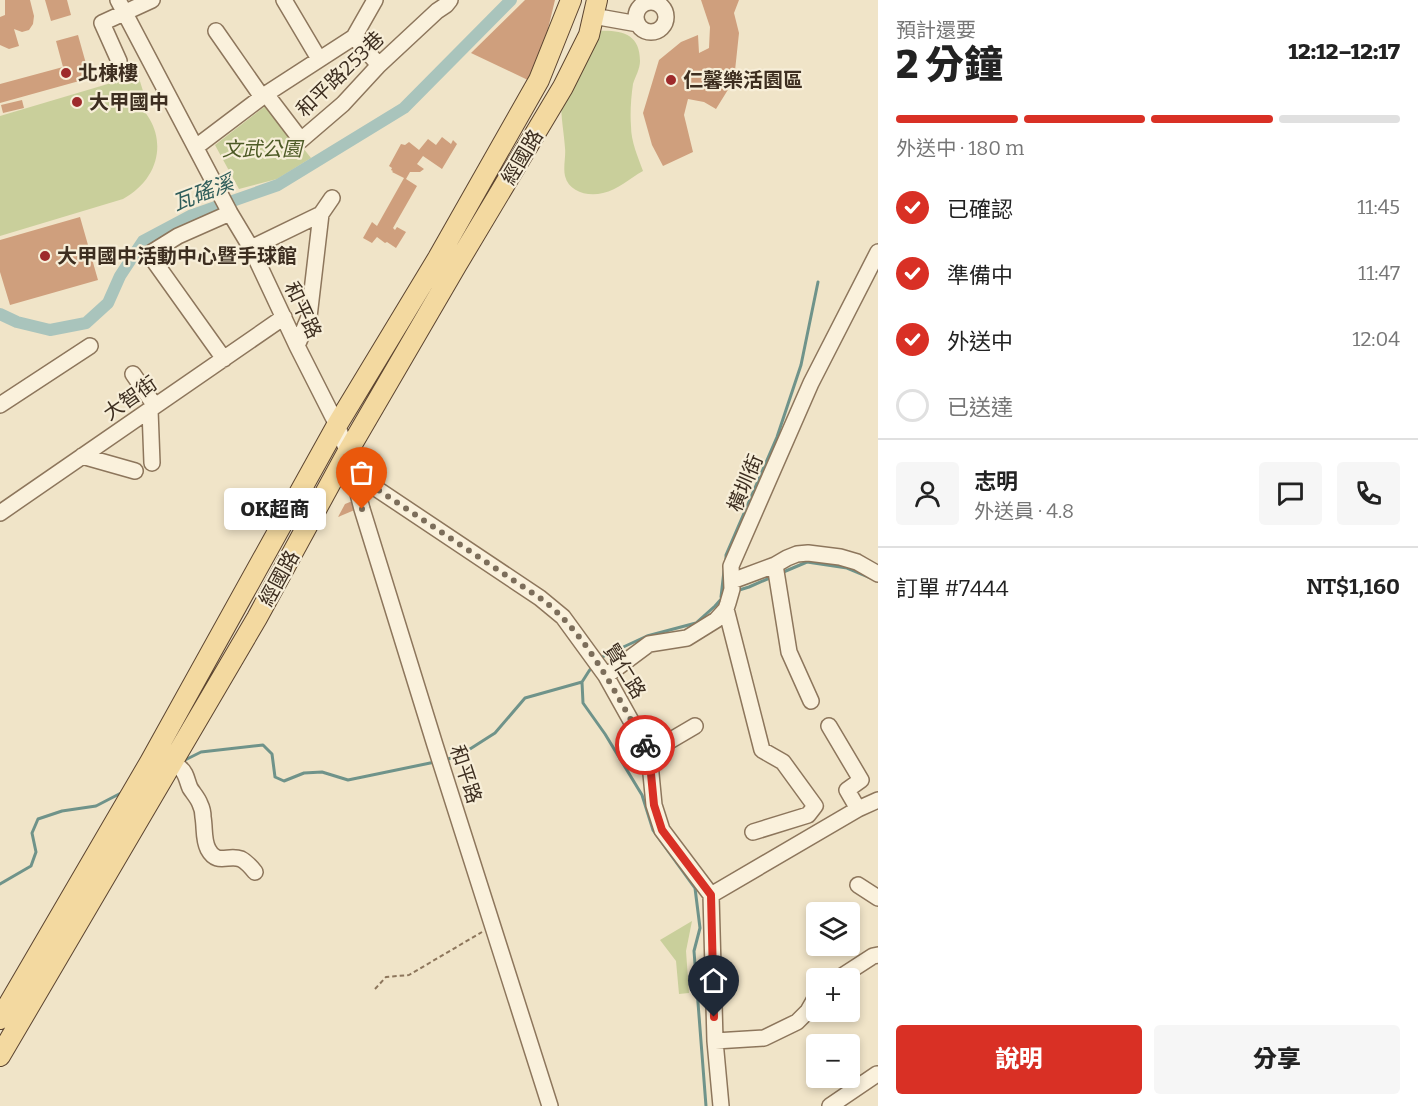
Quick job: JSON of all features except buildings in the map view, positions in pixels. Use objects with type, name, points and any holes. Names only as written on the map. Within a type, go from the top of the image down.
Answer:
[{"type":"main road","name":"經國路","points":[[0,1018],[150,762],[337,425],[438,258],[539,80],[571,0]]},
{"type":"main road","name":"經國路","points":[[0,1056],[257,618],[347,453],[563,87],[589,35],[595,8]]},
{"type":"street","points":[[119,61],[102,23],[122,7],[152,0]]},
{"type":"street","points":[[284,0],[319,59]]},
{"type":"street","name":"和平路253巷","points":[[196,147],[264,95],[354,37],[375,0]]},
{"type":"street","name":"和平路253巷","points":[[216,31],[301,140],[343,104],[379,65],[450,0]]},
{"type":"street","points":[[122,7],[196,147]]},
{"type":"street","points":[[595,8],[638,24]]},
{"type":"street","points":[[354,37],[379,65]]},
{"type":"street","name":"和平路","points":[[196,147],[251,248],[337,425]]},
{"type":"street","points":[[297,346],[309,317],[321,214],[332,198]]},
{"type":"street","points":[[224,359],[149,254],[178,236],[230,213]]},
{"type":"street","points":[[251,248],[321,214]]},
{"type":"street","name":"橫圳街","points":[[729,596],[731,566],[806,394],[878,252]]},
{"type":"street","name":"大智街","points":[[0,513],[284,317]]},
{"type":"street","points":[[0,405],[90,346]]},
{"type":"street","points":[[133,374],[153,408],[152,463]]},
{"type":"street","name":"賢仁路","points":[[337,425],[347,453],[356,469],[371,485],[551,606],[568,624],[606,676],[649,753],[654,805],[662,830],[711,895]]},
{"type":"street","name":"和平路","points":[[347,453],[435,745],[550,1106]]},
{"type":"street","points":[[82,456],[135,471]]},
{"type":"street","points":[[606,676],[650,644],[687,638],[716,620],[729,596],[775,565],[797,554],[818,553],[840,557],[857,562],[878,574]]},
{"type":"street","points":[[775,565],[789,652],[812,701]]},
{"type":"street","points":[[729,596],[762,750],[783,762],[815,806],[808,814],[753,832]]},
{"type":"street","points":[[649,753],[695,726]]},
{"type":"street","points":[[829,726],[861,780],[847,790],[858,809]]},
{"type":"street","points":[[150,762],[172,763],[182,769],[200,803],[204,835],[213,856],[219,859],[236,858],[246,862],[255,872]]},
{"type":"street","points":[[721,1106],[715,1041],[711,895],[858,809],[878,800]]},
{"type":"street","points":[[858,885],[878,898]]},
{"type":"street","points":[[854,968],[878,955]]},
{"type":"street","points":[[715,1041],[764,1038],[797,1022],[806,1013]]},
{"type":"street","points":[[830,1106],[877,1074]]},
{"type":"path","points":[[375,989],[386,977],[409,975],[492,926]]},
{"type":"green space","points":[[598,31],[622,33],[633,39],[637,45],[640,64],[632,89],[631,132],[643,171],[614,189],[603,193],[585,194],[571,186],[565,176],[561,102]]},
{"type":"green space","points":[[138,75],[143,91],[127,96],[141,107],[150,120],[156,134],[157,149],[155,163],[148,177],[138,189],[123,199],[0,236],[0,116]]},
{"type":"green space","name":"文武公園","points":[[268,104],[311,158],[277,179],[239,189],[215,145]]},
{"type":"green space","points":[[692,921],[686,951],[689,993],[679,994],[676,961],[660,940]]},
{"type":"waterway","name":"瓦磘溪","points":[[0,314],[17,322],[50,330],[86,323],[108,303],[120,276],[143,241],[190,216],[278,185],[404,108],[511,0]]},
{"type":"waterway","points":[[726,561],[726,555],[777,437],[801,365],[818,282]]},
{"type":"waterway","points":[[781,573],[807,562],[847,568],[871,578]]},
{"type":"waterway","points":[[721,597],[724,571]]},
{"type":"waterway","points":[[736,591],[772,577]]},
{"type":"waterway","points":[[600,659],[647,636],[696,623],[723,597]]},
{"type":"waterway","points":[[444,760],[459,756],[495,733],[525,698],[582,682],[593,666]]},
{"type":"waterway","points":[[582,682],[583,703],[642,795],[653,830],[695,888],[700,928],[694,951],[706,1106]]},
{"type":"waterway","points":[[183,761],[201,752],[263,745],[272,754],[275,777],[284,781],[304,773],[322,772],[348,780],[435,762]]},
{"type":"waterway","points":[[0,884],[31,866],[36,852],[32,833],[38,819],[62,811],[96,806],[123,792]]},
{"type":"way so far","points":[[362,509],[347,453],[356,469],[371,485],[540,598],[563,617],[606,676],[645,745]]},
{"type":"place","name":"北棟樓","points":[[66,73]]},
{"type":"place","name":"仁馨樂活園區","points":[[671,80]]},
{"type":"place","name":"大甲國中","points":[[77,102]]},
{"type":"place","name":"大甲國中活動中心暨手球館","points":[[45,256]]},
{"type":"place","name":"OK超商","points":[[362,509]]},
{"type":"route","points":[[645,745],[649,753],[657,819],[662,830],[711,895],[714,1017]]}]
